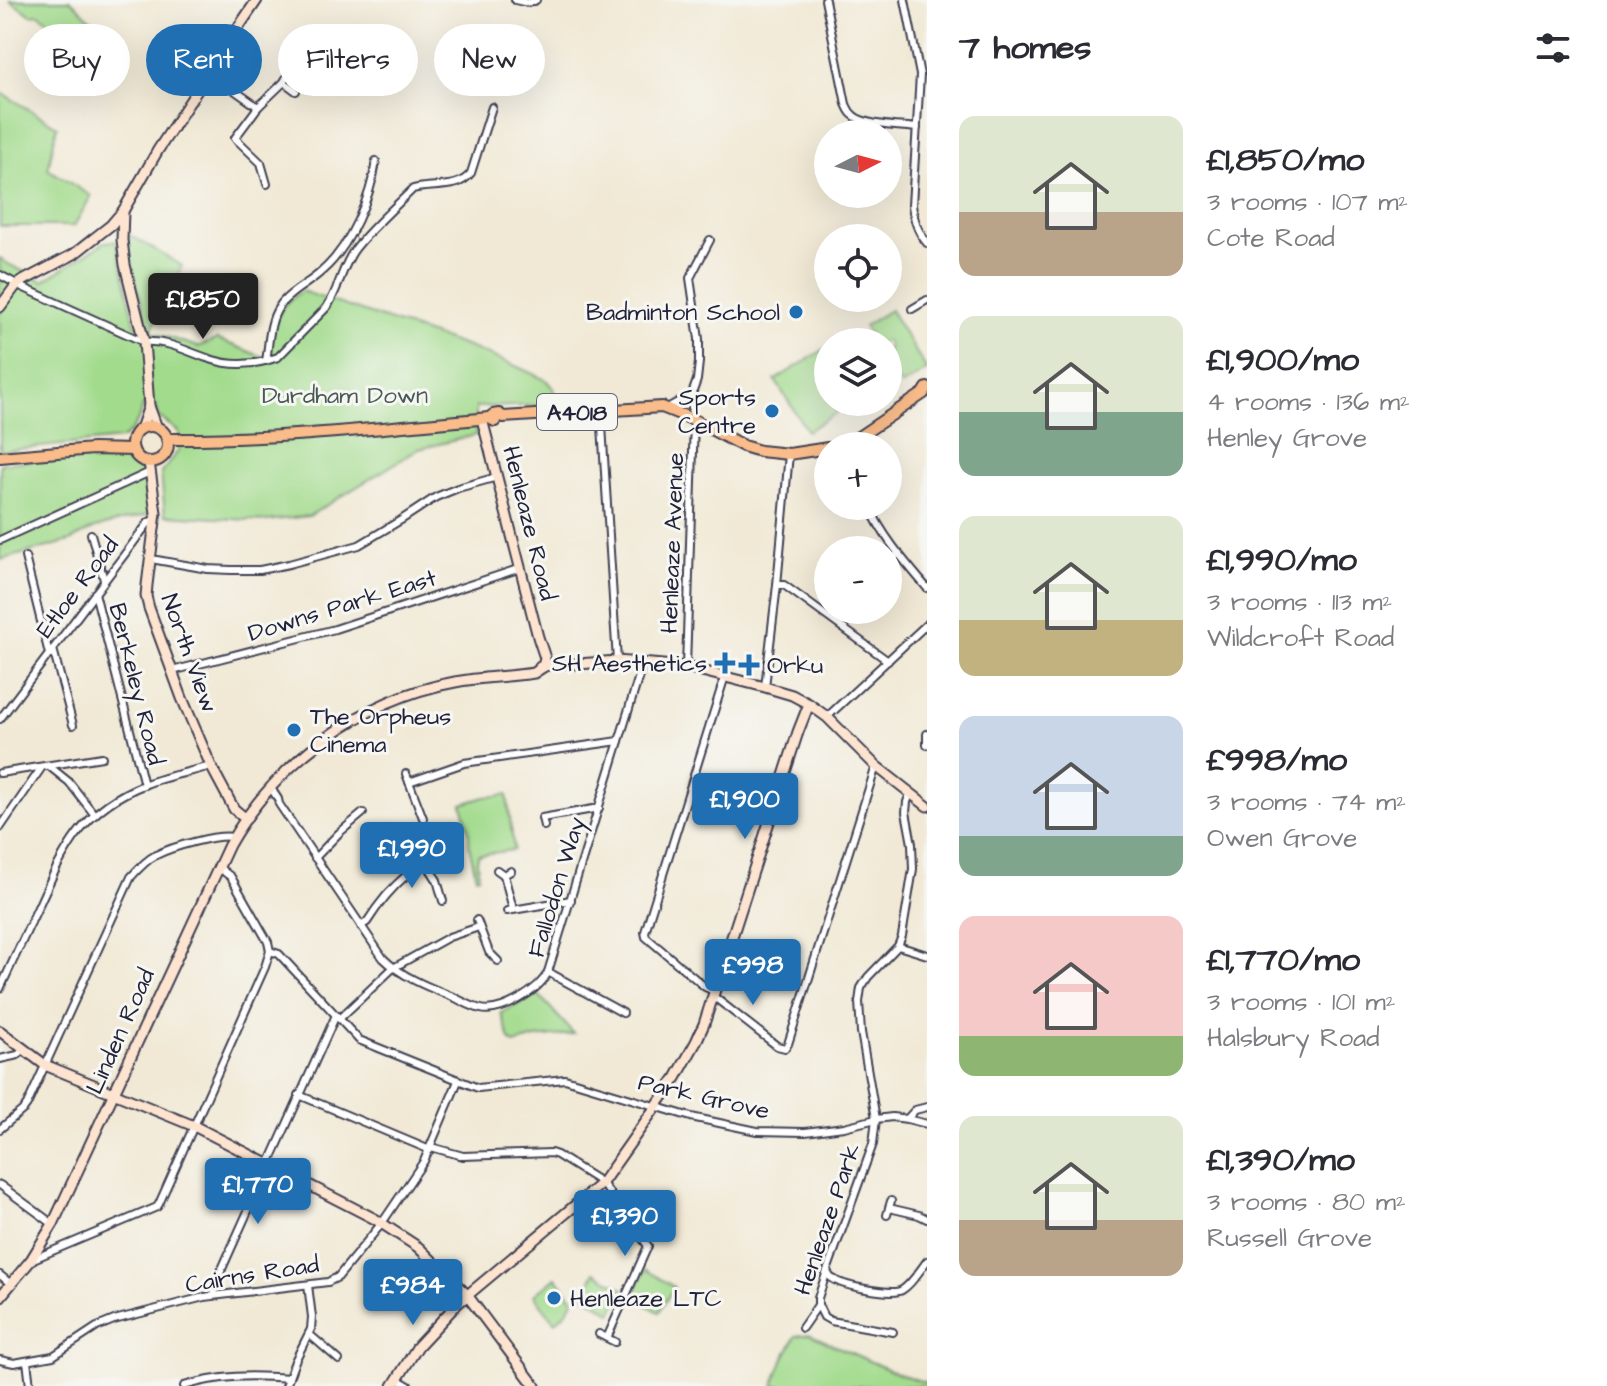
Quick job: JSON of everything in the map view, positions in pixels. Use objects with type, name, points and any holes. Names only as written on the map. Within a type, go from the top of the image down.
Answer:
[{"type":"main road","points":[[241,24],[257,0]]},
{"type":"main road","points":[[0,307],[17,287],[74,254],[111,225],[123,211],[158,150],[194,96]]},
{"type":"main road","points":[[123,211],[125,265],[144,342],[149,406],[157,428]]},
{"type":"main road","points":[[870,432],[926,392]]},
{"type":"main road","points":[[141,429],[157,428],[163,432],[167,443],[164,456],[149,468],[139,459],[133,446],[134,437],[141,429],[149,406]]},
{"type":"main road","name":"A4018","points":[[167,443],[335,433],[486,419],[499,414],[503,417],[651,409],[664,414],[668,409],[743,446],[760,451],[789,454],[814,450]]},
{"type":"main road","name":"Henleaze Road","points":[[486,419],[497,477],[538,637],[538,660],[543,667]]},
{"type":"main road","points":[[0,457],[133,446]]},
{"type":"main road","name":"North View","points":[[149,468],[156,519],[146,596],[172,671],[211,766],[234,809],[246,819]]},
{"type":"main road","points":[[543,667],[551,670],[617,661],[686,667],[792,695],[827,717],[876,766],[910,794],[925,802]]},
{"type":"main road","name":"Linden Road","points":[[0,1297],[31,1260],[53,1224],[218,867],[233,837],[267,792],[307,752],[357,718],[404,697],[446,684],[534,673],[543,667]]},
{"type":"main road","points":[[395,1382],[418,1346],[467,1295],[602,1183],[687,1060],[704,1024],[809,704]]},
{"type":"main road","points":[[0,1031],[45,1065],[194,1126],[382,1223],[422,1250],[467,1295],[535,1386]]},
{"type":"street","points":[[515,0],[528,3],[536,0]]},
{"type":"street","points":[[825,0],[849,110],[865,121],[917,128]]},
{"type":"street","points":[[905,0],[920,75],[913,219],[927,243]]},
{"type":"street","points":[[267,184],[261,163],[235,138],[258,107],[278,88]]},
{"type":"street","points":[[242,96],[258,107]]},
{"type":"street","points":[[0,275],[17,287],[144,342],[163,342],[211,360],[242,365],[278,357],[327,307],[355,249],[413,189],[451,185],[467,178],[492,110],[483,109]]},
{"type":"street","points":[[243,128],[250,133]]},
{"type":"street","points":[[266,361],[278,308],[286,298],[324,270],[347,240],[365,205],[374,180],[376,161]]},
{"type":"street","name":"Henleaze Avenue","points":[[686,667],[692,394],[697,380],[699,350],[690,278],[710,240]]},
{"type":"street","points":[[912,309],[927,300]]},
{"type":"street","points":[[668,409],[692,394]]},
{"type":"street","points":[[601,410],[617,661]]},
{"type":"street","points":[[765,687],[789,454]]},
{"type":"street","points":[[0,540],[149,468]]},
{"type":"street","points":[[151,559],[231,570],[260,570],[289,564],[359,545],[436,497],[497,477]]},
{"type":"street","name":"Etloe Road","points":[[0,719],[149,522],[156,519]]},
{"type":"street","points":[[91,534],[104,581]]},
{"type":"street","points":[[25,557],[73,725]]},
{"type":"street","points":[[902,557],[927,588]]},
{"type":"street","name":"Downs Park East","points":[[172,671],[335,629],[521,568]]},
{"type":"street","points":[[777,585],[784,585],[814,607]]},
{"type":"street","name":"Berkeley Road","points":[[95,593],[144,785]]},
{"type":"street","points":[[837,624],[888,661]]},
{"type":"street","points":[[827,717],[927,624]]},
{"type":"street","name":"Fallodon Way","points":[[393,968],[480,1009],[492,1010],[536,989],[545,980],[641,662]]},
{"type":"street","points":[[725,676],[645,932],[646,937],[777,1046],[785,1048],[788,1044],[876,766]]},
{"type":"street","points":[[927,734],[927,745]]},
{"type":"street","points":[[409,782],[464,763],[619,741]]},
{"type":"street","points":[[0,773],[102,757]]},
{"type":"street","points":[[0,989],[57,866],[71,840],[94,814],[144,785],[211,766]]},
{"type":"street","points":[[45,767],[69,782],[94,814]]},
{"type":"street","points":[[0,828],[45,767]]},
{"type":"street","points":[[406,774],[423,818]]},
{"type":"street","points":[[267,792],[278,799],[361,926],[393,968]]},
{"type":"street","points":[[876,1119],[859,1002],[861,988],[868,977],[898,946],[904,923],[913,869],[906,806],[910,794]]},
{"type":"street","points":[[544,826],[542,818],[599,808]]},
{"type":"street","points":[[315,858],[363,813]]},
{"type":"street","points":[[0,1129],[24,1109],[131,877],[157,854],[214,837],[233,837]]},
{"type":"street","points":[[444,841],[447,849]]},
{"type":"street","points":[[361,926],[392,887],[425,861],[459,843]]},
{"type":"street","points":[[425,861],[443,897],[451,893]]},
{"type":"street","points":[[31,1260],[157,1207],[270,951],[233,880],[218,867]]},
{"type":"street","points":[[497,870],[507,873],[510,910],[571,900]]},
{"type":"street","points":[[214,1295],[217,1280],[268,1164],[338,1017],[393,968],[478,924],[495,959],[485,962]]},
{"type":"street","points":[[898,946],[927,955]]},
{"type":"street","points":[[270,951],[279,954],[359,1040],[458,1081]]},
{"type":"street","points":[[548,972],[623,1013]]},
{"type":"street","points":[[0,1059],[18,1055],[23,1050]]},
{"type":"street","name":"Park Grove","points":[[458,1081],[478,1088],[565,1079],[691,1117],[757,1131],[805,1132],[892,1117],[927,1124]]},
{"type":"street","name":"Cairns Road","points":[[0,1360],[14,1363],[53,1356],[97,1327],[114,1320],[214,1295],[308,1285],[338,1277],[382,1223],[430,1149],[458,1081]]},
{"type":"street","points":[[299,1095],[430,1149],[463,1156],[551,1153],[602,1183],[648,1246],[607,1338]]},
{"type":"street","points":[[907,1119],[915,1110],[927,1107]]},
{"type":"street","name":"Henleaze Park","points":[[802,1328],[818,1305],[827,1271],[873,1144],[876,1119]]},
{"type":"street","points":[[0,1185],[53,1224]]},
{"type":"street","points":[[889,1208],[927,1219]]},
{"type":"street","points":[[827,1271],[832,1279],[840,1282],[896,1292],[907,1285],[927,1261]]},
{"type":"street","points":[[0,1275],[11,1284]]},
{"type":"street","points":[[219,1276],[225,1294]]},
{"type":"street","points":[[286,1386],[309,1334],[312,1317],[308,1285]]},
{"type":"street","points":[[818,1305],[824,1317],[831,1321],[893,1332]]},
{"type":"street","points":[[879,1339],[880,1330]]},
{"type":"street","points":[[309,1334],[339,1360]]},
{"type":"street","points":[[599,1334],[615,1342]]},
{"type":"street","points":[[27,1361],[30,1386]]},
{"type":"street","points":[[184,1386],[222,1377],[256,1375],[289,1378]]},
{"type":"street","points":[[395,1382],[409,1386]]},
{"type":"green space","points":[[9,0],[71,0],[93,22],[53,24],[39,14],[31,15]]},
{"type":"green space","points":[[0,92],[57,126],[48,169],[91,196],[74,226],[0,226]]},
{"type":"green space","name":"Durdham Down","points":[[130,235],[182,266],[152,332],[198,347],[217,339],[268,359],[280,312],[302,291],[518,367],[546,380],[554,389],[554,400],[547,405],[476,407],[476,435],[419,449],[309,516],[267,521],[165,515],[161,473],[179,450],[179,432],[159,417],[156,405],[143,405],[135,424],[121,439],[0,451],[0,258],[43,281],[105,242],[114,241],[135,324],[149,330],[128,251]]},
{"type":"green space","points":[[891,312],[901,328],[865,328]]},
{"type":"green space","points":[[902,329],[927,370],[902,385]]},
{"type":"green space","points":[[814,356],[814,416],[831,416],[807,431],[775,380]]},
{"type":"green space","points":[[128,450],[150,469],[151,514],[95,528],[70,541],[0,560],[0,464]]},
{"type":"green space","points":[[507,795],[514,850],[478,855],[479,876],[476,877],[462,804]]},
{"type":"green space","points":[[538,994],[574,1034],[514,1044],[501,1013]]},
{"type":"green space","points":[[646,1270],[674,1287],[659,1312],[632,1297]]},
{"type":"green space","name":"Henleaze LTC","points":[[595,1272],[624,1289],[612,1313],[584,1295]]},
{"type":"green space","name":"Henleaze LTC","points":[[556,1277],[574,1300],[555,1322],[534,1295]]},
{"type":"green space","points":[[809,1334],[896,1373],[927,1383],[927,1386],[773,1386],[796,1336]]},
{"type":"place","name":"Badminton School","points":[[796,312]]},
{"type":"place","name":"Sports Centre","points":[[772,411]]},
{"type":"place","name":"SH Aesthetics","points":[[725,663]]},
{"type":"place","name":"Orku","points":[[749,665]]},
{"type":"place","name":"The Orpheus Cinema","points":[[294,730]]},
{"type":"place","name":"Henleaze LTC","points":[[554,1298]]}]
